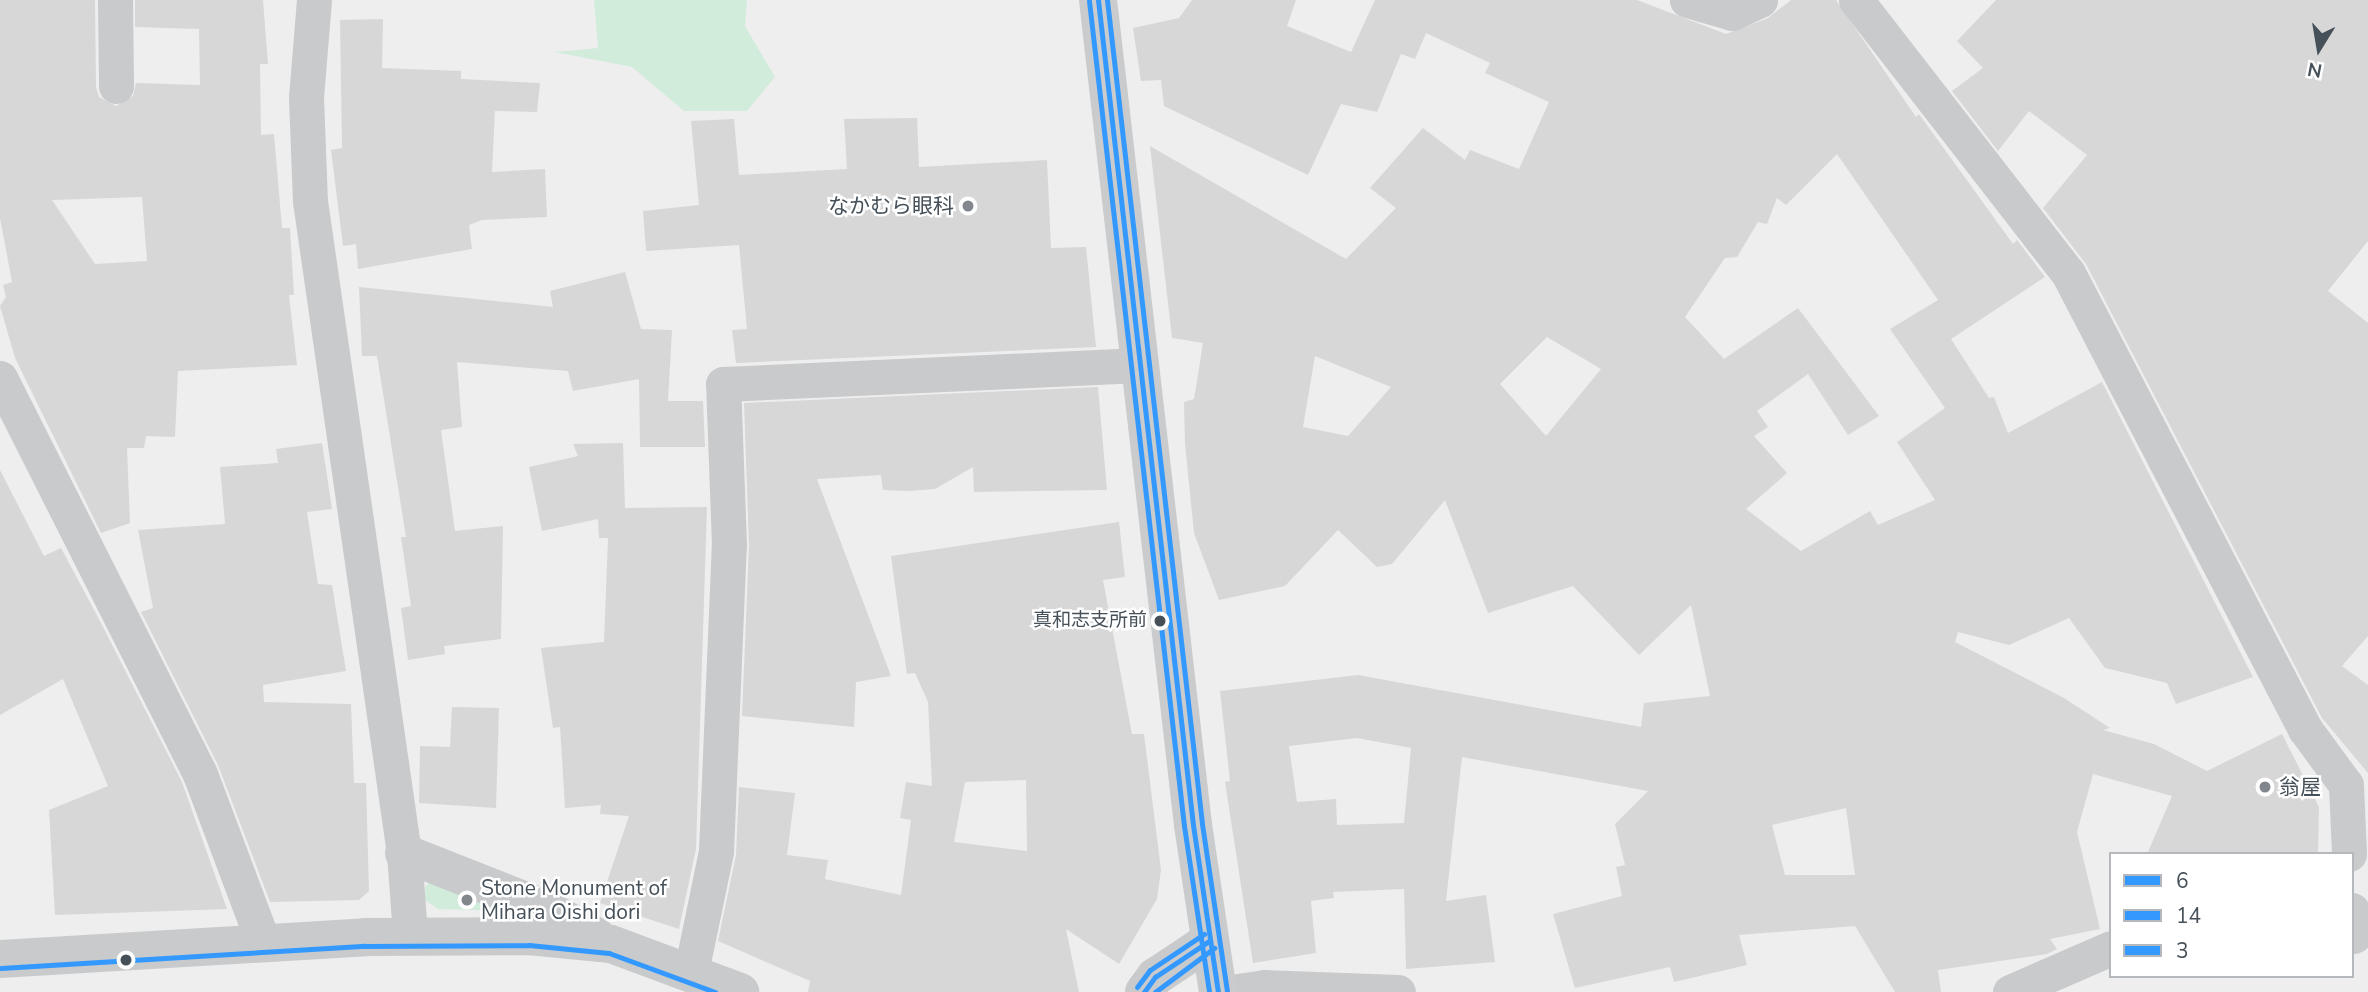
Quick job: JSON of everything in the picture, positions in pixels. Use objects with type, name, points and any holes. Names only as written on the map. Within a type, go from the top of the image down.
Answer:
[{"type":"main road","points":[[1098,0],[1209,942],[1218,992]]},
{"type":"street","points":[[115,0],[116,86]]},
{"type":"street","points":[[314,0],[306,99],[310,201],[404,853],[410,935]]},
{"type":"street","points":[[1687,0],[1732,13],[1760,0]]},
{"type":"street","points":[[1856,0],[2068,273],[2305,729],[2357,775],[2349,852]]},
{"type":"street","points":[[691,972],[716,851],[729,545],[723,384],[1140,365]]},
{"type":"street","points":[[0,377],[200,774],[263,942]]},
{"type":"street","points":[[404,853],[546,909],[611,944],[740,992]]},
{"type":"street","points":[[0,959],[410,935],[529,936],[611,944]]},
{"type":"street","points":[[1144,992],[1155,977],[1209,942]]},
{"type":"street","points":[[2010,992],[2109,949]]},
{"type":"street","points":[[1230,992],[1264,987],[1398,992]]},
{"type":"green space","points":[[594,0],[747,0],[745,26],[775,77],[747,111],[684,111],[632,67],[555,52],[598,48]]},
{"type":"green space","points":[[433,879],[508,911],[438,909],[425,900],[425,887]]},
{"type":"building","points":[[0,0],[95,0],[96,87],[99,97],[116,106],[133,96],[136,83],[200,85],[199,29],[135,27],[135,0],[263,0],[268,64],[260,64],[261,135],[274,134],[282,228],[290,228],[294,295],[289,295],[297,365],[178,371],[175,437],[146,436],[144,448],[127,448],[130,523],[101,533],[15,358],[0,306],[6,297],[3,285],[12,282],[0,218]],"holes":[[[142,197],[147,261],[95,264],[52,200]]]},
{"type":"building","points":[[1192,0],[1296,0],[1287,26],[1351,52],[1375,0],[1637,0],[1726,34],[1768,18],[1791,0],[1836,0],[1916,117],[1919,114],[2013,244],[2017,240],[2045,277],[1951,339],[1989,398],[1994,397],[2008,433],[2102,382],[2253,677],[2176,704],[2167,683],[2105,668],[2069,618],[2009,645],[1958,632],[1955,642],[2064,698],[2110,728],[2103,730],[2154,744],[2207,771],[2282,734],[2319,807],[2318,852],[2148,852],[2172,796],[2093,774],[2077,832],[2100,929],[2050,939],[2057,949],[2047,954],[1938,970],[1941,992],[1895,992],[1855,926],[1739,935],[1747,965],[1674,982],[1670,967],[1575,988],[1553,914],[1622,896],[1616,867],[1625,865],[1615,824],[1648,791],[1462,757],[1446,901],[1486,895],[1495,962],[1406,969],[1404,889],[1333,892],[1334,898],[1311,901],[1316,953],[1253,963],[1225,782],[1230,781],[1220,691],[1358,675],[1641,727],[1644,703],[1710,696],[1691,605],[1639,655],[1573,586],[1488,613],[1445,500],[1392,564],[1377,567],[1338,530],[1285,586],[1219,600],[1194,533],[1185,444],[1184,402],[1194,399],[1203,343],[1172,338],[1150,146],[1346,259],[1396,208],[1370,188],[1423,128],[1465,160],[1470,150],[1519,169],[1549,102],[1485,73],[1490,63],[1426,33],[1415,59],[1401,54],[1377,112],[1341,104],[1308,175],[1164,106],[1161,80],[1141,81],[1133,28],[1179,18]],"holes":[[[1837,154],[1938,300],[1890,329],[1945,408],[1897,442],[1935,500],[1878,525],[1870,511],[1801,551],[1746,509],[1787,473],[1754,436],[1768,427],[1757,411],[1808,374],[1848,435],[1879,416],[1798,308],[1724,359],[1685,317],[1725,258],[1737,257],[1758,222],[1767,224],[1777,198],[1786,205]],[[1547,337],[1601,369],[1546,436],[1500,384]],[[1315,356],[1391,387],[1348,436],[1303,427]],[[1357,738],[1411,748],[1404,823],[1337,825],[1336,799],[1297,802],[1289,746]],[[1846,808],[1855,875],[1785,875],[1772,825]]]},
{"type":"building","points":[[1996,0],[2368,0],[2368,241],[2328,291],[2368,323],[2368,636],[2342,666],[2368,685],[2368,773],[2322,718],[2086,264],[2043,208],[2087,155],[2029,111],[1998,151],[1952,91],[1983,68],[1957,41]]},
{"type":"building","points":[[383,19],[382,68],[461,71],[461,79],[540,83],[537,112],[495,111],[492,172],[545,169],[547,217],[482,220],[469,225],[472,249],[358,269],[356,244],[343,246],[331,150],[342,148],[340,20]]},
{"type":"building","points":[[917,118],[919,167],[1047,160],[1051,248],[1086,247],[1096,347],[736,363],[732,330],[747,329],[739,245],[646,251],[643,211],[699,205],[691,121],[734,119],[739,175],[847,169],[844,119]]},
{"type":"building","points":[[625,272],[641,329],[672,330],[668,401],[703,401],[705,447],[640,447],[639,379],[573,391],[568,371],[457,362],[462,427],[441,430],[455,531],[503,526],[501,639],[444,646],[445,654],[408,660],[401,608],[411,606],[401,537],[406,537],[377,356],[362,356],[359,287],[553,307],[550,291]]},
{"type":"building","points":[[1098,387],[1107,490],[974,492],[973,467],[935,489],[909,491],[883,490],[881,475],[817,479],[891,676],[856,682],[854,727],[742,716],[749,546],[744,403]]},
{"type":"building","points":[[322,443],[332,509],[307,512],[318,584],[332,585],[346,671],[263,685],[264,702],[351,704],[354,783],[366,783],[369,891],[359,900],[270,902],[218,765],[141,612],[153,608],[138,530],[225,524],[220,467],[278,463],[276,449]]},
{"type":"building","points":[[623,443],[625,508],[707,507],[696,849],[679,929],[600,903],[629,816],[600,814],[601,805],[565,808],[560,727],[553,728],[541,648],[604,642],[608,538],[599,538],[598,519],[542,531],[529,467],[578,456],[573,444]]},
{"type":"building","points":[[0,470],[44,556],[61,548],[101,623],[182,782],[227,909],[55,915],[49,810],[108,786],[63,679],[0,715]]},
{"type":"building","points":[[1119,522],[1125,577],[1103,580],[1132,734],[1144,734],[1161,870],[1157,899],[1119,964],[1066,929],[1079,992],[808,992],[810,981],[718,941],[736,855],[739,787],[795,793],[787,855],[828,860],[825,879],[901,895],[911,820],[900,818],[906,782],[932,786],[928,702],[915,673],[907,674],[891,556]],"holes":[[[1026,780],[1027,851],[954,842],[965,782]]]},
{"type":"building","points":[[452,707],[499,708],[496,808],[419,803],[420,746],[450,747]]},
{"type":"transit line","name":"6","points":[[1098,0],[1193,825],[1218,992]]},
{"type":"transit line","name":"3","points":[[1107,0],[1202,824],[1227,991]]},
{"type":"transit line","name":"14","points":[[1089,1],[1184,826],[1209,992]]},
{"type":"transit line","name":"3","points":[[1137,987],[1150,970],[1204,934]]},
{"type":"transit line","name":"6","points":[[1144,992],[1155,977],[1209,941]]},
{"type":"transit line","name":"14","points":[[1,968],[365,946],[529,945],[609,953],[715,992]]},
{"type":"transit line","name":"14","points":[[1155,992],[1214,948]]},
{"type":"place","name":"なかむら眼科","points":[[968,206]]},
{"type":"place","name":"真和志支所前","points":[[1160,621]]},
{"type":"place","name":"翁屋","points":[[2265,787]]},
{"type":"place","name":"Stone Monument of Mihara Oishi dori","points":[[467,900]]}]
